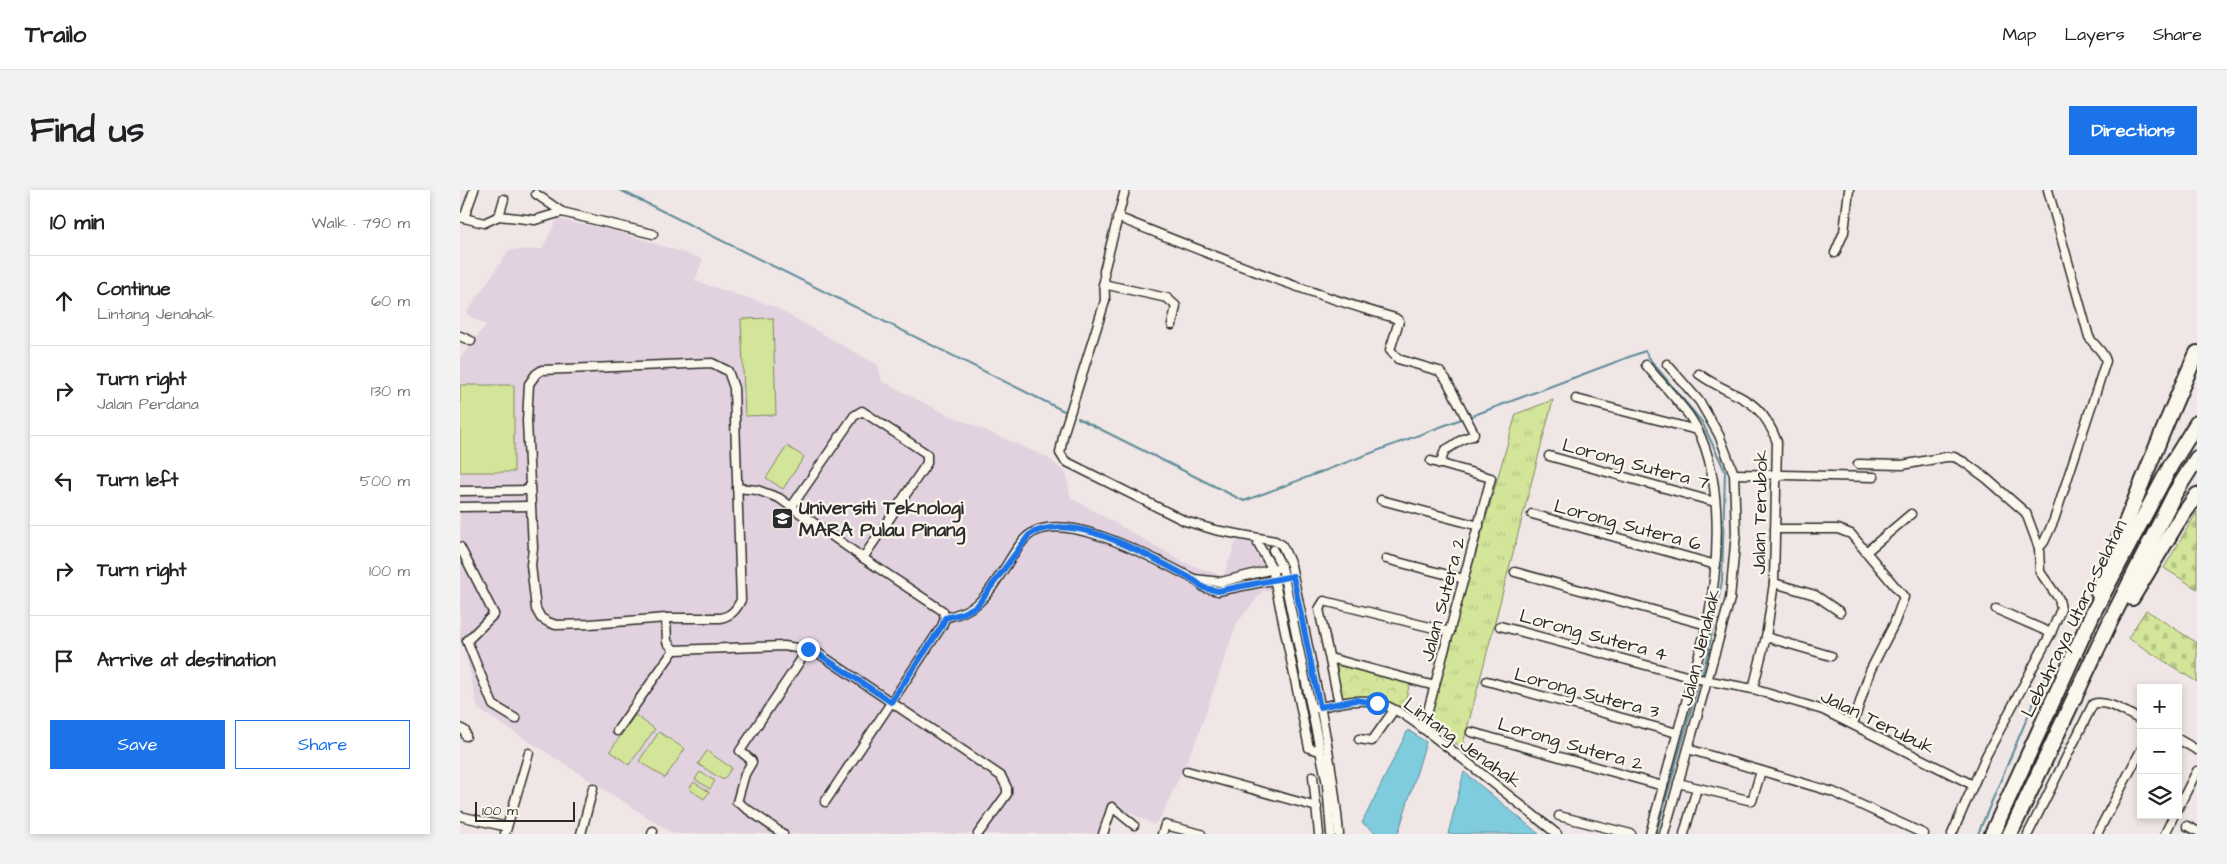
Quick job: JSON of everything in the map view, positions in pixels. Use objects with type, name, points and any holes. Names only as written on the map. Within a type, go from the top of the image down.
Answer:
[{"type":"highway","points":[[2094,613],[2103,572],[2120,539],[2197,353]]},
{"type":"highway","name":"Lebuhraya Utara–Selatan","points":[[1992,834],[2094,613],[2171,465],[2197,423]]},
{"type":"highway","name":"Lebuhraya Utara–Selatan","points":[[2010,834],[2110,622],[2176,493],[2197,458]]},
{"type":"highway","points":[[2110,622],[2122,612],[2135,594],[2197,495]]},
{"type":"street","points":[[474,190],[462,218],[484,223],[499,216],[535,220],[562,212]]},
{"type":"street","points":[[1125,190],[1104,271],[1105,301],[1064,432],[1060,447],[1061,457],[1185,521],[1207,528],[1278,543],[1285,550],[1291,565],[1320,707],[1335,787],[1339,834]]},
{"type":"street","points":[[1835,253],[1844,232],[1849,190]]},
{"type":"street","points":[[2039,548],[2044,542],[2054,520],[2106,361],[2100,348],[2094,345],[2089,337],[2048,190]]},
{"type":"street","points":[[536,194],[562,212],[653,234]]},
{"type":"street","points":[[499,216],[504,199]]},
{"type":"street","points":[[1118,217],[1240,267],[1395,318],[1399,321],[1390,350],[1392,354],[1398,359],[1440,372],[1446,379],[1472,431],[1472,436],[1461,439],[1456,445],[1445,450],[1440,464],[1431,461]]},
{"type":"street","points":[[1103,284],[1167,298],[1176,306],[1172,325]]},
{"type":"street","points":[[460,336],[471,342]]},
{"type":"street","points":[[712,363],[728,371],[734,388],[737,488],[741,600],[736,610],[730,615],[721,618],[666,618],[556,625],[541,618],[536,609],[531,565],[533,548],[529,506],[527,422],[529,384],[536,374],[542,370],[712,363]]},
{"type":"street","name":"Jalan Jenahak","points":[[1664,834],[1730,599],[1736,533],[1734,474],[1719,435],[1700,402],[1667,364]]},
{"type":"street","points":[[1646,365],[1690,418],[1708,456],[1715,502],[1717,533],[1714,595],[1694,678],[1650,834]]},
{"type":"street","name":"Jalan Terubok","points":[[1699,374],[1740,395],[1759,409],[1772,429],[1777,442],[1774,583],[1766,637],[1753,689]]},
{"type":"street","points":[[1576,399],[1697,430]]},
{"type":"street","points":[[792,506],[858,412],[862,411],[927,454],[927,463],[863,558]]},
{"type":"street","name":"Lorong Sutera 7","points":[[1548,456],[1715,502]]},
{"type":"street","points":[[1858,464],[1902,465],[1946,457],[1954,457],[1964,462],[2026,513],[2039,548],[2040,572],[2059,599],[2061,609],[2051,633],[2021,686],[1973,785],[1952,834]]},
{"type":"street","name":"Jalan Sutera 2","points":[[1423,729],[1492,478],[1440,464]]},
{"type":"street","points":[[1734,474],[1874,477]]},
{"type":"street","points":[[737,488],[757,490],[770,494],[792,506],[863,558],[943,610],[945,618],[942,626],[825,802]]},
{"type":"street","points":[[480,490],[480,506]]},
{"type":"street","points":[[460,491],[529,490]]},
{"type":"street","points":[[1381,500],[1479,526]]},
{"type":"street","points":[[460,507],[529,506]]},
{"type":"street","name":"Lorong Sutera 6","points":[[1532,514],[1716,565]]},
{"type":"street","points":[[1866,552],[1911,514]]},
{"type":"street","points":[[945,618],[961,614],[977,606],[1029,535],[1053,528],[1067,528],[1104,537],[1194,580],[1204,588],[1218,591],[1293,576]]},
{"type":"street","points":[[1775,529],[1838,529],[1851,534],[1904,597],[1894,624],[1870,671],[1853,724]]},
{"type":"street","points":[[1258,544],[1272,568],[1309,748],[1320,751]]},
{"type":"street","points":[[460,546],[494,614],[467,641],[493,705],[516,719]]},
{"type":"street","points":[[1273,550],[1282,567],[1312,709],[1327,784],[1331,834]]},
{"type":"street","points":[[1386,559],[1464,580]]},
{"type":"street","points":[[1194,580],[1221,582],[1272,568],[1291,565]]},
{"type":"street","points":[[1516,572],[1707,625]]},
{"type":"street","points":[[1774,583],[1824,599],[1840,612]]},
{"type":"street","points":[[1339,703],[1319,609],[1320,604],[1324,601],[1450,632]]},
{"type":"street","points":[[1996,609],[2051,633]]},
{"type":"street","points":[[666,618],[667,642],[669,647],[674,650],[784,646],[814,651],[1001,776],[1007,788],[1007,794],[978,834]]},
{"type":"street","name":"Lorong Sutera 4","points":[[1500,626],[1694,678],[1708,680]]},
{"type":"street","points":[[1766,637],[1831,656]]},
{"type":"street","points":[[783,834],[737,802],[752,762],[740,751],[808,649]]},
{"type":"street","points":[[617,730],[674,650]]},
{"type":"street","points":[[1330,658],[1435,686]]},
{"type":"street","name":"Jalan Terubuk","points":[[1708,680],[1753,689],[1823,710],[1973,785]]},
{"type":"street","name":"Lorong Sutera 3","points":[[1487,682],[1678,733]]},
{"type":"street","name":"Lintang Jenahak","points":[[1312,709],[1356,700],[1377,703],[1394,710],[1423,729],[1557,834]]},
{"type":"street","points":[[2028,834],[2093,704],[2098,702],[2106,704],[2137,718]]},
{"type":"street","points":[[1358,739],[1372,741],[1394,710]]},
{"type":"street","points":[[460,728],[465,731],[466,736]]},
{"type":"street","name":"Lorong Sutera 2","points":[[1471,732],[1663,786]]},
{"type":"street","points":[[2182,741],[2197,750]]},
{"type":"street","points":[[1688,749],[1833,792],[1924,834]]},
{"type":"street","points":[[460,816],[506,830],[528,753]]},
{"type":"street","points":[[2098,834],[2137,758]]},
{"type":"street","points":[[1678,783],[1752,801],[1761,771]]},
{"type":"street","points":[[2182,800],[2197,771]]},
{"type":"street","points":[[1187,772],[1316,807]]},
{"type":"street","points":[[1313,776],[1319,834]]},
{"type":"street","points":[[580,834],[593,788]]},
{"type":"street","points":[[1684,834],[1697,788]]},
{"type":"street","points":[[1103,834],[1112,808],[1134,825]]},
{"type":"street","points":[[1559,816],[1631,834]]},
{"type":"street","points":[[2164,834],[2172,819]]},
{"type":"street","points":[[1162,834],[1164,825],[1200,834]]},
{"type":"street","points":[[2187,826],[2197,831]]},
{"type":"shaded area","name":"Universiti Teknologi MARA Pulau Pinang","points":[[557,219],[619,232],[703,259],[695,281],[773,306],[878,365],[882,381],[936,409],[1047,457],[1066,473],[1071,498],[1186,563],[1223,576],[1238,537],[1249,539],[1265,564],[1271,592],[1263,591],[1237,623],[1196,741],[1162,815],[1154,825],[1110,802],[1099,834],[674,834],[478,709],[463,642],[460,643],[460,358],[486,325],[466,314],[509,250],[542,249]]},
{"type":"green space","points":[[773,318],[776,415],[745,416],[741,319]]},
{"type":"green space","points":[[460,385],[514,385],[514,472],[460,472]]},
{"type":"green space","points":[[1553,400],[1462,748],[1428,720],[1516,414]]},
{"type":"green space","points":[[787,446],[804,457],[783,489],[766,478]]},
{"type":"green space","points":[[2197,512],[2197,589],[2164,568]]},
{"type":"green space","points":[[2146,610],[2197,643],[2197,682],[2128,638]]},
{"type":"green space","points":[[1337,665],[1410,683],[1403,710],[1377,703],[1339,703]]},
{"type":"green space","points":[[635,715],[655,729],[629,765],[610,751]]},
{"type":"green space","points":[[659,732],[685,749],[665,778],[639,761]]},
{"type":"green space","points":[[707,751],[732,768],[723,780],[698,764]]},
{"type":"green space","points":[[700,772],[715,781],[710,789],[695,779]]},
{"type":"green space","points":[[694,782],[709,792],[704,799],[689,789]]},
{"type":"water","points":[[1408,730],[1426,742],[1398,834],[1378,834],[1362,823]]},
{"type":"water","points":[[1464,772],[1539,834],[1448,834]]},
{"type":"waterway","points":[[620,190],[1064,411]]},
{"type":"waterway","points":[[1469,417],[1645,351],[1702,422],[1725,471],[1722,581],[1701,678]]},
{"type":"waterway","points":[[1078,418],[1244,501],[1464,418]]},
{"type":"waterway","points":[[1978,834],[2052,659]]},
{"type":"waterway","points":[[1656,834],[1699,682]]},
{"type":"place","name":"Universiti Teknologi MARA Pulau Pinang","points":[[783,518]]},
{"type":"route","points":[[808,649],[814,651],[891,702],[942,626],[945,618],[961,614],[977,606],[1029,535],[1042,529],[1067,528],[1104,537],[1137,551],[1194,580],[1204,588],[1218,591],[1293,576],[1320,707],[1356,700],[1377,703]]}]
